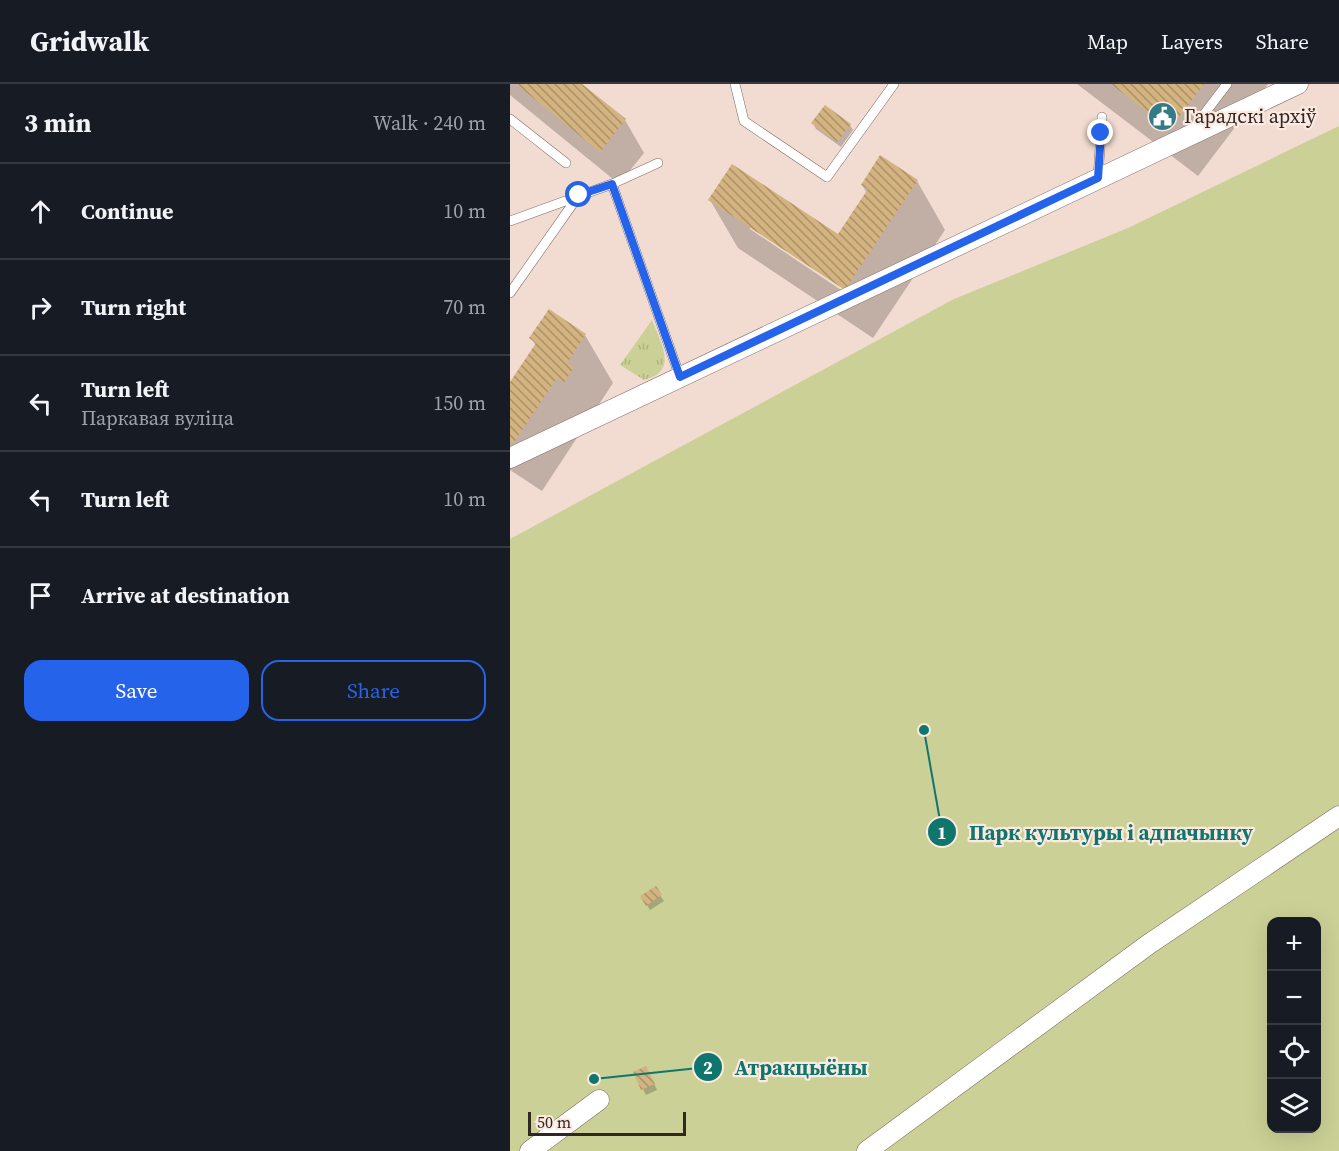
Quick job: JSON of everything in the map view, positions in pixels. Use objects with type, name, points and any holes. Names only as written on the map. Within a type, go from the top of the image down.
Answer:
[{"type":"street","points":[[510,458],[1298,84]]},
{"type":"street","points":[[867,1151],[1149,944],[1339,816]]},
{"type":"street","points":[[530,1151],[599,1100]]},
{"type":"lane","points":[[735,84],[744,121],[827,177],[894,84]]},
{"type":"lane","points":[[1187,136],[1227,84]]},
{"type":"lane","points":[[1098,178],[1102,117]]},
{"type":"lane","points":[[510,119],[566,164]]},
{"type":"lane","points":[[510,221],[612,184],[658,163]]},
{"type":"lane","points":[[612,184],[680,377]]},
{"type":"lane","points":[[510,293],[579,195]]},
{"type":"green space","points":[[1339,126],[1339,1151],[510,1151],[510,539],[954,299],[1128,228]]},
{"type":"green space","points":[[652,320],[665,356],[661,370],[655,376],[644,380],[620,365]]},
{"type":"building","points":[[516,84],[582,84],[626,119],[600,152]]},
{"type":"building","points":[[1111,84],[1204,84],[1170,129]]},
{"type":"building","points":[[825,105],[851,124],[837,142],[811,123]]},
{"type":"building","points":[[880,155],[918,180],[845,290],[708,200],[732,164],[838,234],[868,189],[861,185]]},
{"type":"building","points":[[549,309],[586,334],[567,363],[574,367],[564,383],[557,378],[513,444],[510,441],[510,382],[536,343],[529,338]]},
{"type":"building","points":[[656,886],[662,895],[646,906],[640,896]]},
{"type":"building","points":[[646,1066],[655,1084],[641,1090],[633,1072]]},
{"type":"place","name":"Гарадскі архіў","points":[[1163,116]]},
{"type":"place","name":"Парк культуры і адпачынку","points":[[924,730]]},
{"type":"place","name":"Атракцыёны","points":[[594,1079]]},
{"type":"route","points":[[579,195],[612,184],[680,377],[1098,178],[1101,133]]}]
